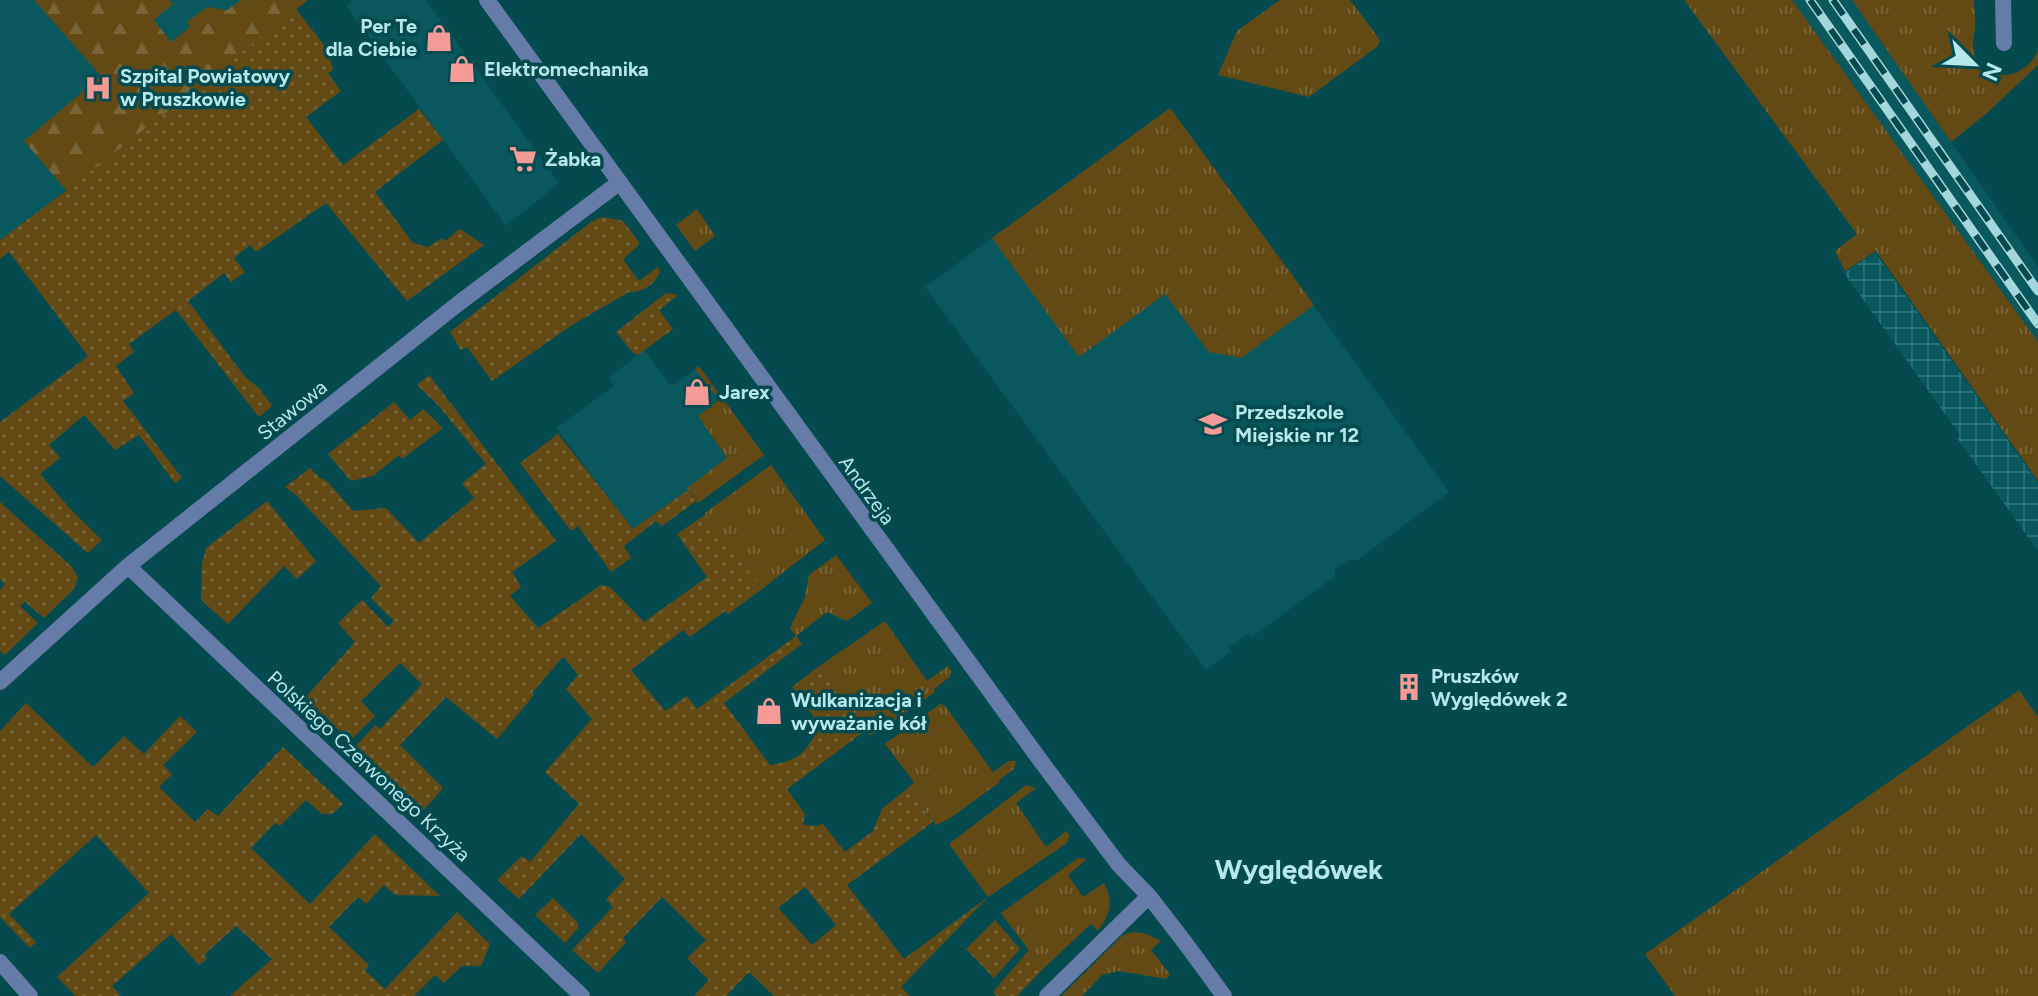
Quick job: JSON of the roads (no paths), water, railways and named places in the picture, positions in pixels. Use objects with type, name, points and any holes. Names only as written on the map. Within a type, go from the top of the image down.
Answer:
[{"type":"street","name":"Andrzeja","points":[[487,0],[1043,764],[1224,996]]},
{"type":"street","points":[[2003,0],[2004,43]]},
{"type":"street","name":"Stawowa","points":[[0,682],[128,566],[459,303],[620,182]]},
{"type":"street","name":"Polskiego Czerwonego Krzyża","points":[[128,566],[582,996]]},
{"type":"street","points":[[1047,996],[1149,896]]},
{"type":"street","points":[[0,962],[30,996]]},
{"type":"railway","points":[[1810,0],[2038,324]]},
{"type":"railway","points":[[1833,0],[2038,291]]},
{"type":"place","name":"Per Te dla Ciebie","points":[[439,38]]},
{"type":"place","name":"Elektromechanika","points":[[462,69]]},
{"type":"place","name":"Szpital Powiatowy w Pruszkowie","points":[[98,88]]},
{"type":"place","name":"Żabka","points":[[523,159]]},
{"type":"place","name":"Jarex","points":[[697,392]]},
{"type":"place","name":"Przedszkole Miejskie nr 12","points":[[1213,424]]},
{"type":"place","name":"Pruszków Wyględówek 2","points":[[1409,687]]},
{"type":"place","name":"Wulkanizacja i wyważanie kół","points":[[769,711]]},
{"type":"district","name":"Wyględówek","points":[[1299,869]]}]
